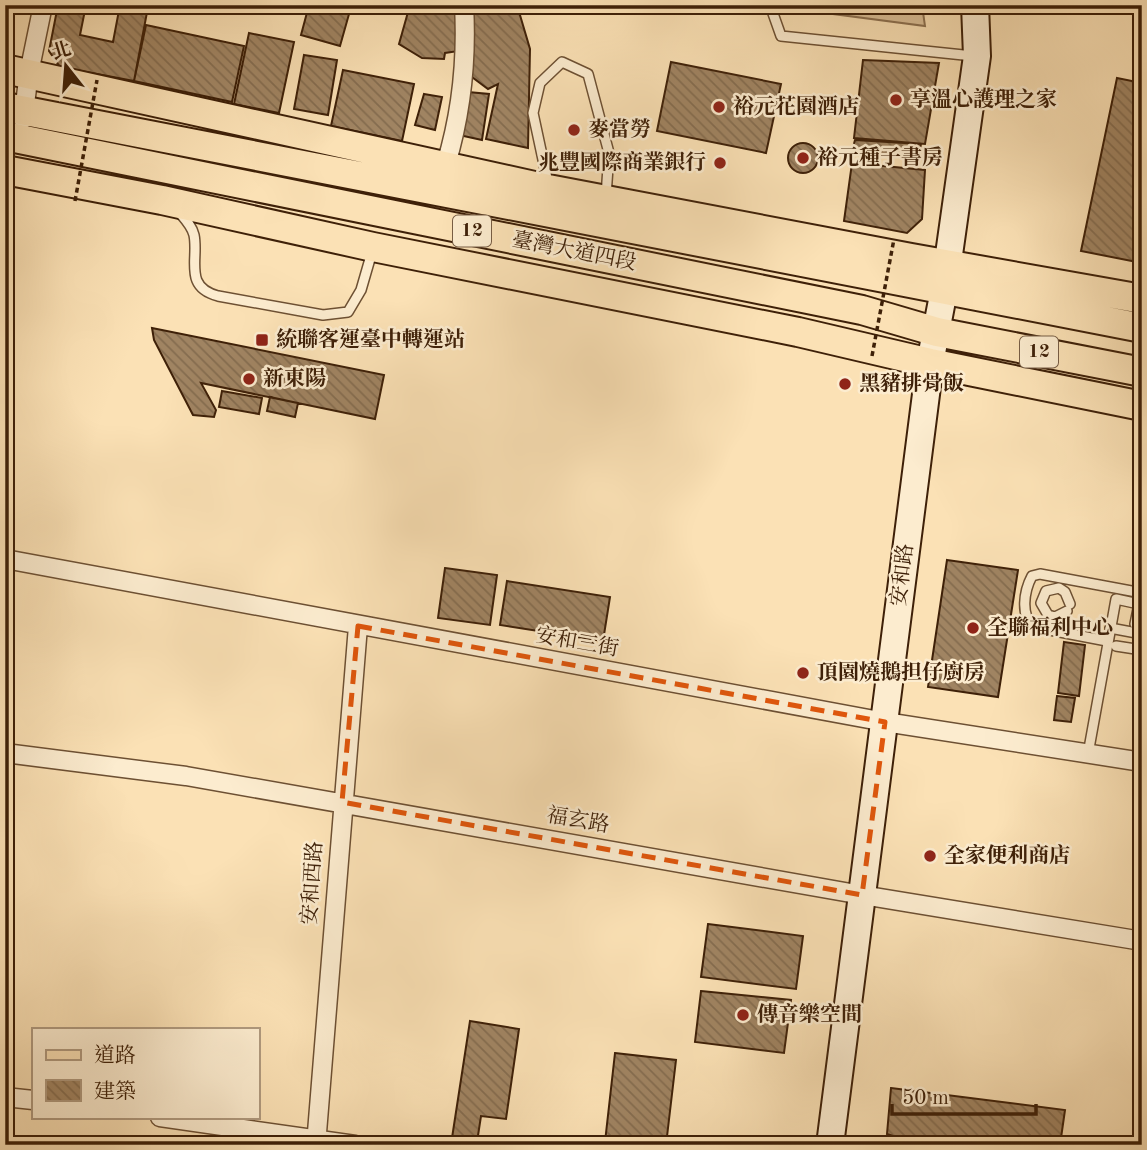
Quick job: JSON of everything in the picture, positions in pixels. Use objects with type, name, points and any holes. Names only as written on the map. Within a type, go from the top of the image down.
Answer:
[{"type":"main road","name":"安和路","points":[[830,1145],[930,363],[946,277],[977,56],[975,5]]},
{"type":"main road","name":"臺灣大道四段","points":[[17,71],[946,277],[1142,328]]},
{"type":"main road","name":"臺灣大道四段","points":[[15,110],[946,277],[1142,299]]},
{"type":"main road","name":"臺灣大道四段","points":[[9,141],[862,310],[937,332],[1142,372]]},
{"type":"main road","name":"臺灣大道四段","points":[[5,170],[798,332],[930,363],[1142,406]]},
{"type":"street","points":[[9,141],[15,110],[17,71],[43,5]]},
{"type":"street","points":[[446,164],[453,140],[466,43],[464,5]]},
{"type":"street","name":"安和三街","points":[[5,559],[885,722],[1142,762]]},
{"type":"street","name":"安和西路","points":[[316,1142],[358,625]]},
{"type":"street","name":"福玄路","points":[[5,753],[159,772],[342,802],[862,895],[1142,941]]},
{"type":"street","points":[[5,1097],[32,1100]]},
{"type":"street","points":[[166,1118],[316,1142],[355,1145]]},
{"type":"lane","points":[[771,5],[781,36],[977,56]]},
{"type":"lane","points":[[548,189],[533,113],[540,83],[562,62],[588,74],[609,153],[605,200]]},
{"type":"lane","points":[[162,200],[178,211],[191,227],[195,239],[196,278],[205,290],[218,296],[323,315],[348,312],[361,290],[373,247]]},
{"type":"lane","points":[[1142,593],[1040,574],[1032,576],[1025,612],[1028,622],[1034,627],[1142,650]]},
{"type":"lane","points":[[1088,754],[1112,643],[1110,628],[1115,599],[1139,604],[1135,624],[1142,625]]},
{"type":"lane","points":[[1110,628],[1142,634]]},
{"type":"path","points":[[75,201],[97,79]]},
{"type":"path","points":[[872,356],[894,239]]},
{"type":"highlighted area","points":[[358,626],[885,722],[862,895],[342,802]]},
{"type":"shaded area","points":[[922,5],[925,26],[780,7]]},
{"type":"building","points":[[58,5],[86,5],[80,35],[113,42],[120,5],[148,7],[134,81],[60,67],[49,51]]},
{"type":"building","points":[[309,5],[351,7],[340,46],[301,35]]},
{"type":"building","points":[[410,5],[461,5],[459,51],[445,53],[444,59],[422,58],[399,44]]},
{"type":"building","points":[[466,5],[517,5],[530,49],[528,148],[486,139],[498,84],[488,89],[464,71]]},
{"type":"building","points":[[146,25],[244,46],[232,102],[134,81]]},
{"type":"building","points":[[249,33],[294,42],[279,113],[234,104]]},
{"type":"building","points":[[304,55],[337,60],[328,115],[294,109]]},
{"type":"building","name":"享溫心護理之家","points":[[863,60],[939,63],[925,144],[854,138]]},
{"type":"building","name":"裕元花園酒店","points":[[671,62],[781,84],[766,153],[657,131]]},
{"type":"building","points":[[343,70],[414,84],[402,141],[331,126]]},
{"type":"building","points":[[1117,78],[1142,83],[1142,263],[1081,251]]},
{"type":"building","points":[[468,92],[489,94],[482,140],[459,135]]},
{"type":"building","points":[[424,94],[442,97],[435,130],[415,125]]},
{"type":"building","points":[[855,140],[921,144],[918,159],[852,151]]},
{"type":"building","name":"裕元種子書房","points":[[803,143],[814,147],[818,158],[814,169],[803,173],[792,169],[788,158],[792,147]]},
{"type":"building","points":[[852,163],[925,170],[922,219],[907,233],[844,221]]},
{"type":"building","points":[[152,328],[384,375],[375,419],[201,383],[216,410],[214,417],[193,415],[154,340]]},
{"type":"building","points":[[222,391],[262,398],[259,414],[219,407]]},
{"type":"building","points":[[270,397],[298,403],[295,417],[267,411]]},
{"type":"building","name":"全聯福利中心","points":[[947,560],[1018,570],[998,697],[928,687]]},
{"type":"building","points":[[445,568],[497,575],[490,625],[438,618]]},
{"type":"building","points":[[507,581],[610,597],[603,641],[500,625]]},
{"type":"building","points":[[1064,642],[1085,645],[1079,696],[1058,693]]},
{"type":"building","points":[[1057,696],[1075,698],[1071,722],[1054,720]]},
{"type":"building","points":[[708,924],[803,936],[796,989],[701,977]]},
{"type":"building","name":"傳音樂空間","points":[[701,991],[791,1000],[784,1053],[695,1042]]},
{"type":"building","points":[[470,1021],[519,1029],[506,1119],[481,1116],[477,1142],[452,1138]]},
{"type":"building","points":[[615,1053],[676,1060],[666,1145],[605,1142]]},
{"type":"building","points":[[891,1088],[1065,1110],[1060,1145],[892,1145],[893,1136],[887,1134]]},
{"type":"place","name":"享溫心護理之家","points":[[896,100]]},
{"type":"place","name":"裕元花園酒店","points":[[719,107]]},
{"type":"place","name":"麥當勞","points":[[574,130]]},
{"type":"place","name":"裕元種子書房","points":[[803,158]]},
{"type":"place","name":"兆豐國際商業銀行","points":[[720,163]]},
{"type":"place","name":"統聯客運臺中轉運站","points":[[262,340]]},
{"type":"place","name":"新東陽","points":[[249,379]]},
{"type":"place","name":"黑豬排骨飯","points":[[845,384]]},
{"type":"place","name":"全聯福利中心","points":[[973,628]]},
{"type":"place","name":"頂園燒鵝担仔廚房","points":[[803,673]]},
{"type":"place","name":"全家便利商店","points":[[930,856]]},
{"type":"place","name":"傳音樂空間","points":[[743,1015]]}]
